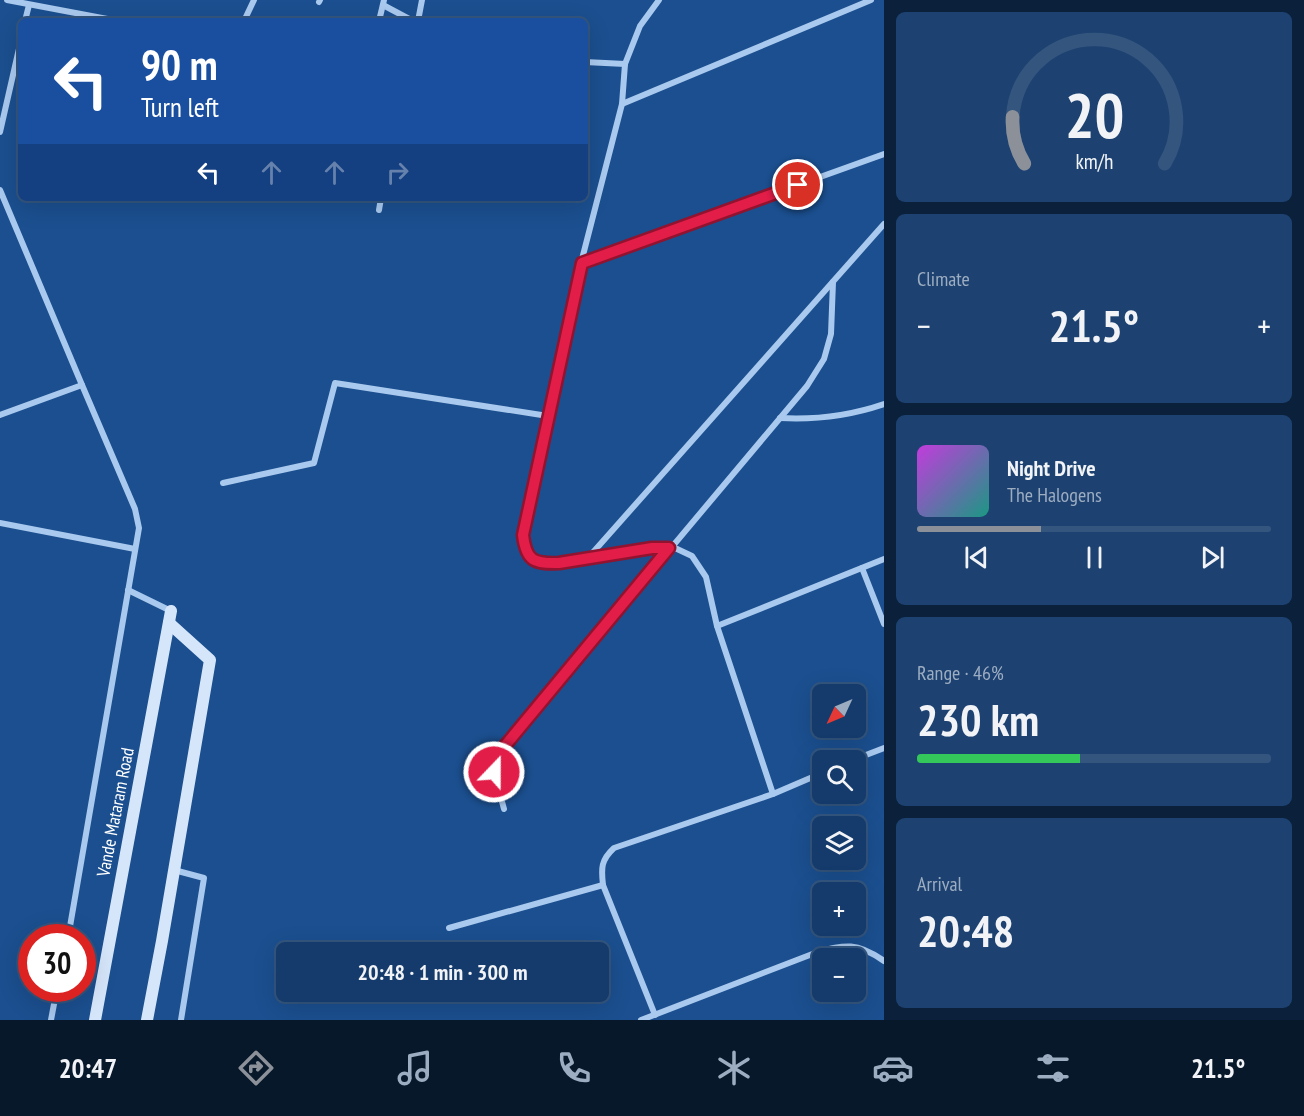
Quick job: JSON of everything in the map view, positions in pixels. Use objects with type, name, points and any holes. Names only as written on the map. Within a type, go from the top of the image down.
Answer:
[{"type":"main road","points":[[147,1020],[210,660],[170,617]]},
{"type":"main road","name":"Vande Mataram Road","points":[[95,1020],[170,617]]},
{"type":"street","points":[[8,0],[101,18]]},
{"type":"street","points":[[245,18],[254,0]]},
{"type":"street","points":[[419,18],[422,0]]},
{"type":"street","points":[[659,0],[640,26],[625,64],[622,104],[582,263],[523,535],[525,551],[532,559],[544,563],[559,563],[652,548],[675,548],[692,556],[706,577],[717,626],[773,794]]},
{"type":"street","points":[[622,104],[871,0]]},
{"type":"street","points":[[380,18],[384,3],[408,18]]},
{"type":"street","points":[[26,18],[29,5]]},
{"type":"street","points":[[0,132],[18,53]]},
{"type":"street","points":[[588,62],[625,64]]},
{"type":"street","points":[[582,263],[884,154]]},
{"type":"street","points":[[0,190],[135,509],[139,528],[70,924]]},
{"type":"street","points":[[379,210],[380,201]]},
{"type":"street","points":[[588,558],[884,224]]},
{"type":"street","points":[[504,809],[494,772],[494,759],[807,386],[824,360],[831,334],[833,282]]},
{"type":"street","points":[[223,483],[314,463],[334,383],[548,417]]},
{"type":"street","points":[[0,415],[82,385]]},
{"type":"street","points":[[780,418],[807,420],[831,418],[884,404]]},
{"type":"street","points":[[0,524],[135,549]]},
{"type":"street","points":[[717,626],[884,559]]},
{"type":"street","points":[[862,568],[884,624]]},
{"type":"street","points":[[128,590],[170,617]]},
{"type":"street","points":[[866,755],[884,748]]},
{"type":"street","points":[[655,1015],[603,885],[601,869],[604,857],[614,848],[773,794],[812,778]]},
{"type":"street","points":[[174,870],[204,878],[181,1020]]},
{"type":"street","points":[[448,928],[603,885]]},
{"type":"street","points":[[641,1020],[841,945],[860,947],[884,961]]},
{"type":"street","points":[[51,1020],[54,1002]]},
{"type":"route","points":[[494,772],[494,759],[669,548],[652,548],[559,563],[544,563],[532,559],[525,551],[523,535],[582,263],[798,185]]}]
